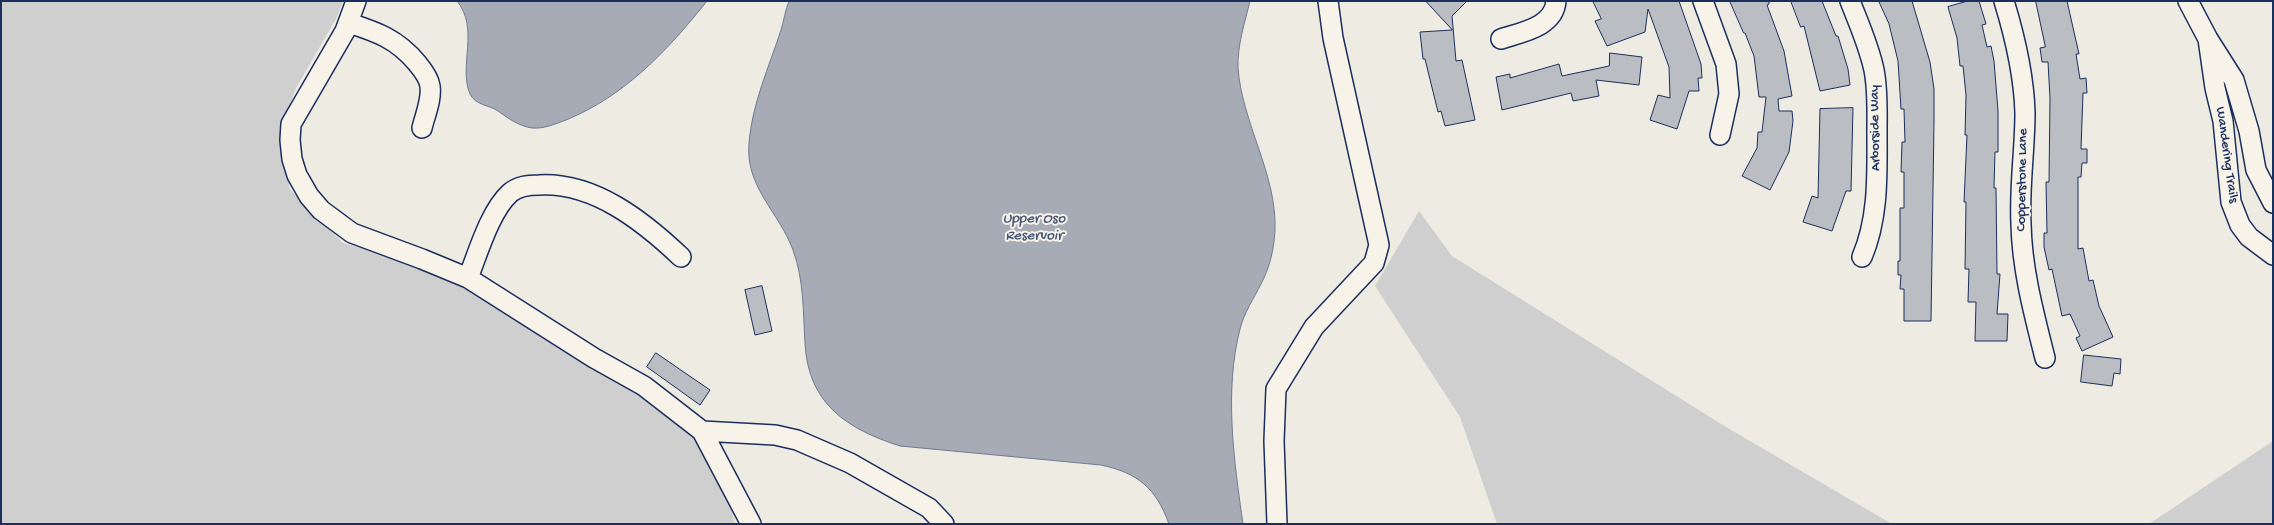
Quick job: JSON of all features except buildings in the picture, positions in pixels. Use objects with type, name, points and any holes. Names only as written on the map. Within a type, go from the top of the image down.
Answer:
[{"type":"street","points":[[356,1],[349,23],[291,124],[292,159],[309,196],[322,210],[352,233],[468,278],[594,358],[644,386],[702,431],[751,524]]},
{"type":"street","points":[[1277,524],[1274,441],[1276,389],[1314,327],[1374,263],[1379,245],[1333,38],[1328,1]]},
{"type":"street","points":[[1501,39],[1547,22],[1556,7],[1556,1]]},
{"type":"street","points":[[1704,1],[1726,64],[1729,94],[1720,135]]},
{"type":"street","name":"Arborside Way","points":[[1850,1],[1867,44],[1874,71],[1877,99],[1875,205],[1870,238],[1862,257]]},
{"type":"street","name":"Copperstone Lane","points":[[2004,1],[2014,32],[2022,77],[2025,113],[2020,222],[2024,263],[2044,358]]},
{"type":"street","name":"Wandering Trails","points":[[2188,1],[2208,40],[2234,80],[2249,131],[2256,170],[2273,203]]},
{"type":"street","points":[[349,23],[370,30],[399,44],[422,69],[430,85],[429,101],[422,128]]},
{"type":"street","name":"Wandering Trails","points":[[2208,40],[2215,88],[2223,121],[2230,202],[2240,225],[2250,237],[2273,255]]},
{"type":"street","points":[[468,278],[487,230],[500,206],[508,194],[516,188],[526,185],[557,185],[590,194],[615,205],[643,223],[681,257]]},
{"type":"street","points":[[702,431],[776,435],[797,440],[850,463],[929,508],[944,524]]},
{"type":"shaded area","points":[[1,1],[343,1],[336,19],[296,88],[283,122],[281,144],[283,162],[290,189],[343,243],[393,257],[437,274],[475,294],[599,373],[632,389],[695,433],[730,504],[735,524],[1,524]]},
{"type":"shaded area","points":[[1419,211],[1452,256],[1726,427],[1892,524],[1497,524],[1460,417],[1375,286]]},
{"type":"shaded area","points":[[2273,441],[2273,524],[2149,524]]},
{"type":"water","points":[[457,1],[707,1],[661,54],[626,85],[587,110],[566,120],[545,127],[532,128],[518,124],[472,98],[466,72],[467,23],[464,12]]},
{"type":"water","name":"Upper Oso Reservoir","points":[[789,1],[1250,1],[1240,43],[1238,68],[1246,109],[1271,189],[1275,230],[1273,251],[1267,271],[1240,329],[1232,377],[1232,426],[1236,476],[1243,524],[1169,524],[1158,501],[1144,484],[1114,468],[1101,465],[900,446],[863,431],[847,422],[822,398],[808,364],[801,284],[797,261],[787,236],[757,186],[749,159],[749,143],[754,114]]}]
